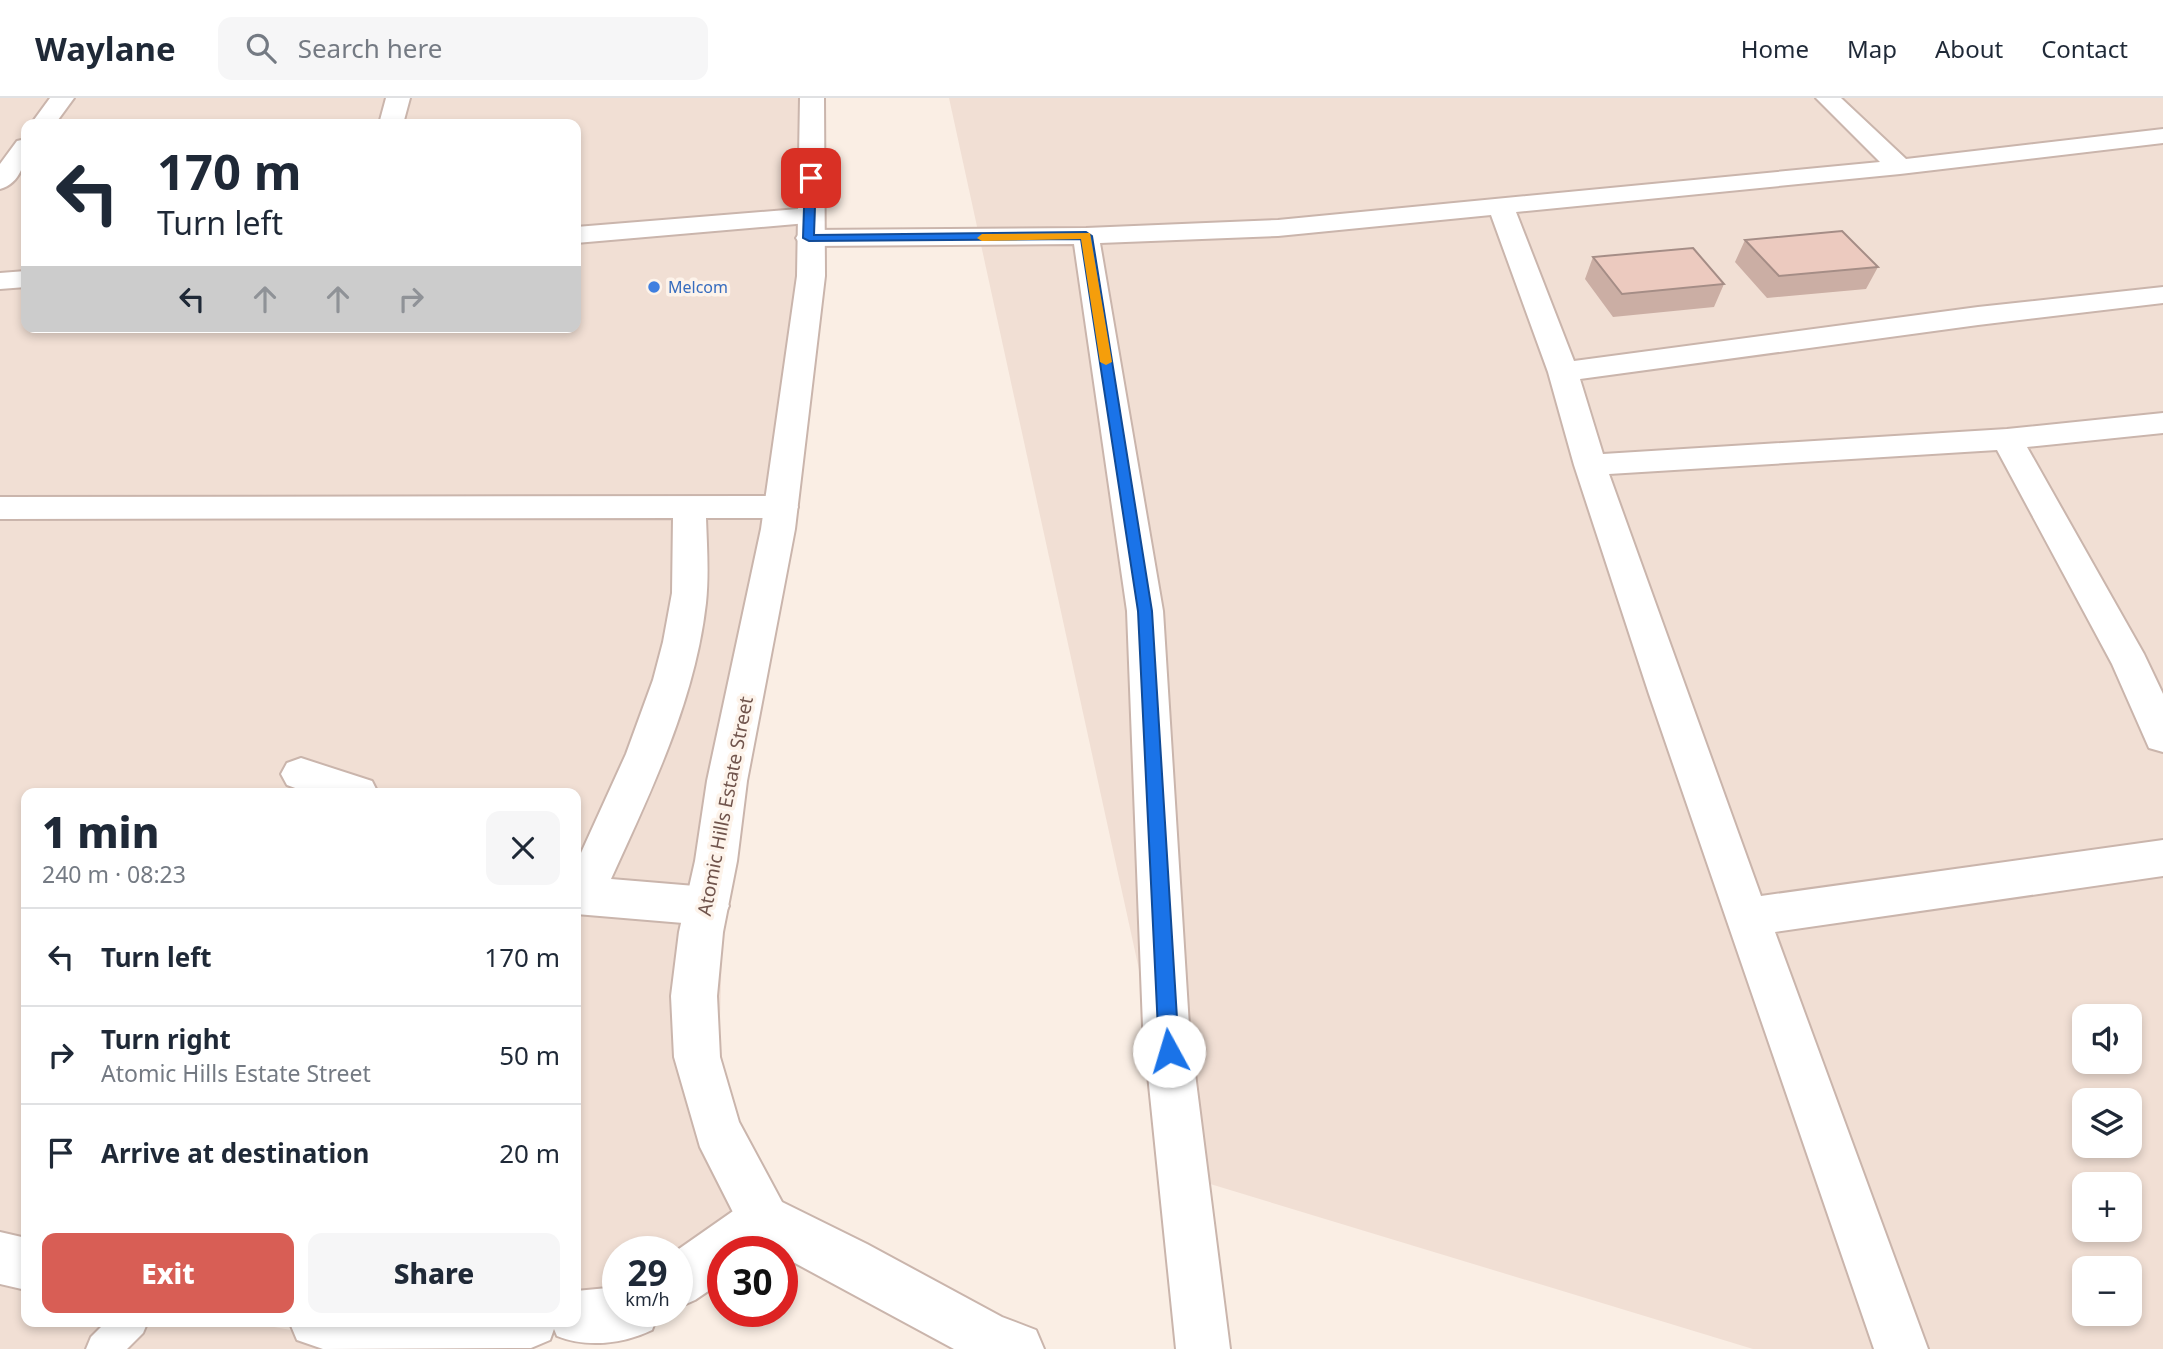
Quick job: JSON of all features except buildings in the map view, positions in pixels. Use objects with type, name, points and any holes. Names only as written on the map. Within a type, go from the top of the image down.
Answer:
[{"type":"street","points":[[47,119],[62,98]]},
{"type":"street","points":[[392,119],[398,98]]},
{"type":"street","name":"Atomic Hills Estate Street","points":[[764,1220],[717,1130],[697,1057],[694,996],[727,781],[758,637],[781,507],[811,276],[809,227],[812,98]]},
{"type":"street","points":[[1828,98],[1900,167]]},
{"type":"street","points":[[581,235],[809,227],[1086,236],[1278,228],[1900,167],[2163,136]]},
{"type":"street","points":[[0,181],[21,153]]},
{"type":"street","points":[[1501,207],[1563,372],[1590,466],[1901,1349]]},
{"type":"street","points":[[1086,236],[1145,611],[1166,1026],[1203,1349]]},
{"type":"street","points":[[1563,372],[1978,316],[2163,295]]},
{"type":"street","points":[[1590,466],[2007,439],[2163,423]]},
{"type":"street","points":[[2007,439],[2131,664],[2163,737]]},
{"type":"street","points":[[0,508],[781,507]]},
{"type":"street","points":[[581,891],[638,774],[673,672],[688,605],[689,508]]},
{"type":"street","points":[[301,774],[343,788]]},
{"type":"street","points":[[1748,917],[2163,858]]},
{"type":"street","points":[[581,895],[707,906]]},
{"type":"street","points":[[693,1271],[764,1220],[849,1262],[989,1339],[1017,1349]]},
{"type":"street","points":[[0,1258],[21,1263]]},
{"type":"street","points":[[581,1317],[602,1316]]},
{"type":"street","points":[[326,1332],[419,1327]]},
{"type":"lane","points":[[103,1349],[125,1327]]},
{"type":"shaded area","points":[[0,98],[812,98],[810,251],[726,800],[717,1130],[764,1220],[719,1236],[707,1236],[707,1240],[693,1245],[693,1236],[602,1236],[602,1315],[581,1316],[581,788],[21,788],[21,1263],[0,1258]]},
{"type":"shaded area","points":[[949,98],[2163,98],[2163,1349],[1753,1349],[1184,1176]]},
{"type":"shaded area","points":[[0,1279],[21,1283],[21,1327],[274,1327],[400,1349],[0,1349]]},
{"type":"slow traffic","points":[[982,238],[1086,236],[1106,362]]},
{"type":"place","name":"Melcom","points":[[654,287]]},
{"type":"route","points":[[811,178],[809,238],[1086,236],[1145,611],[1169,1051]]}]
